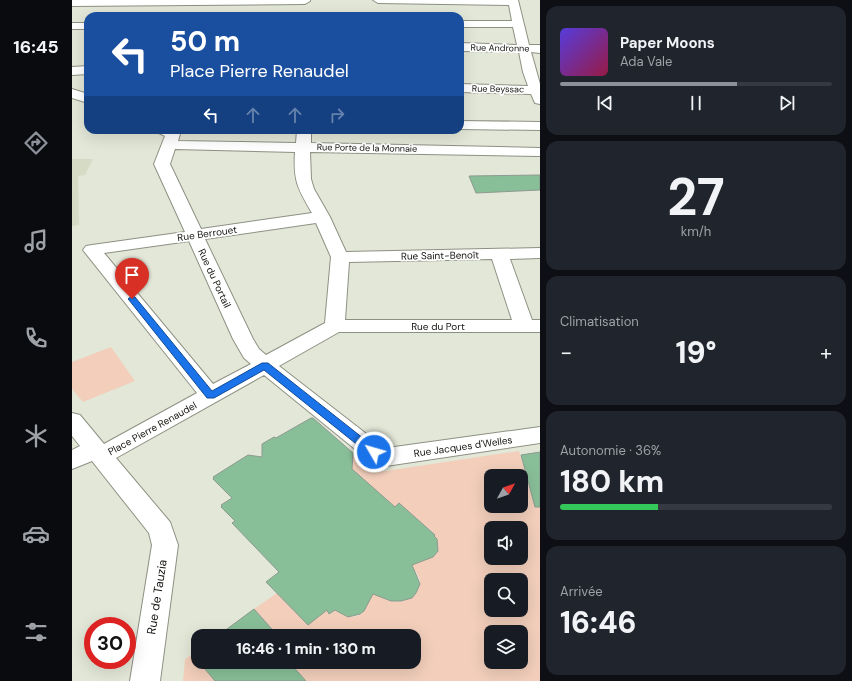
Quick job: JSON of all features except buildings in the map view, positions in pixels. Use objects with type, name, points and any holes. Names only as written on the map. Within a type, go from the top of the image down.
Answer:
[{"type":"street","points":[[378,0],[513,1],[524,48],[538,95]]},
{"type":"street","points":[[72,3],[305,3]]},
{"type":"street","points":[[464,24],[518,24]]},
{"type":"street","points":[[72,26],[84,26]]},
{"type":"street","name":"Rue Andronne","points":[[464,47],[540,49]]},
{"type":"street","points":[[72,71],[84,70]]},
{"type":"street","name":"Rue Beyssac","points":[[464,88],[538,95]]},
{"type":"street","points":[[72,93],[84,98]]},
{"type":"street","points":[[464,125],[540,126]]},
{"type":"street","points":[[170,144],[173,134]]},
{"type":"street","points":[[304,134],[302,167],[303,179],[312,201],[322,217],[340,257],[335,326]]},
{"type":"street","name":"Rue Porte de la Monnaie","points":[[170,144],[540,152]]},
{"type":"street","name":"Rue du Portail","points":[[170,144],[162,164],[242,339],[251,353],[265,365]]},
{"type":"street","name":"Rue Berrouet","points":[[211,396],[92,250],[322,217]]},
{"type":"street","name":"Rue Saint-Benoît","points":[[340,257],[540,253]]},
{"type":"street","points":[[499,254],[532,326]]},
{"type":"street","name":"Place Pierre Renaudel","points":[[152,516],[98,453],[211,396],[335,326]]},
{"type":"street","name":"Rue du Port","points":[[335,326],[532,326]]},
{"type":"street","name":"Rue Jacques d'Welles","points":[[265,365],[374,452],[386,457],[540,435]]},
{"type":"street","points":[[72,421],[98,453],[72,460]]},
{"type":"street","name":"Rue de Tauzia","points":[[145,681],[165,545],[161,530],[152,516]]},
{"type":"shaded area","points":[[72,159],[93,159],[85,175],[78,176],[79,225],[72,226]]},
{"type":"shaded area","points":[[111,347],[135,381],[83,402],[72,389],[72,362]]},
{"type":"shaded area","points":[[519,451],[524,469],[484,469],[484,513],[528,513],[528,482],[533,500],[540,506],[540,681],[306,681],[295,669],[421,669],[421,629],[272,629],[254,609],[277,593],[327,610],[330,614],[335,610],[346,616],[353,617],[364,611],[373,589],[384,598],[396,602],[411,598],[418,590],[420,580],[416,572],[405,561],[423,560],[432,557],[438,551],[435,541],[438,540],[428,528],[425,529],[416,522],[419,520],[415,517],[412,518],[400,504],[390,510],[369,484],[341,467],[353,455],[372,473]]},
{"type":"shaded area","points":[[191,655],[191,669],[205,669],[215,681],[183,681],[185,659]]},
{"type":"route","points":[[132,299],[211,396],[265,365],[374,452]]}]
